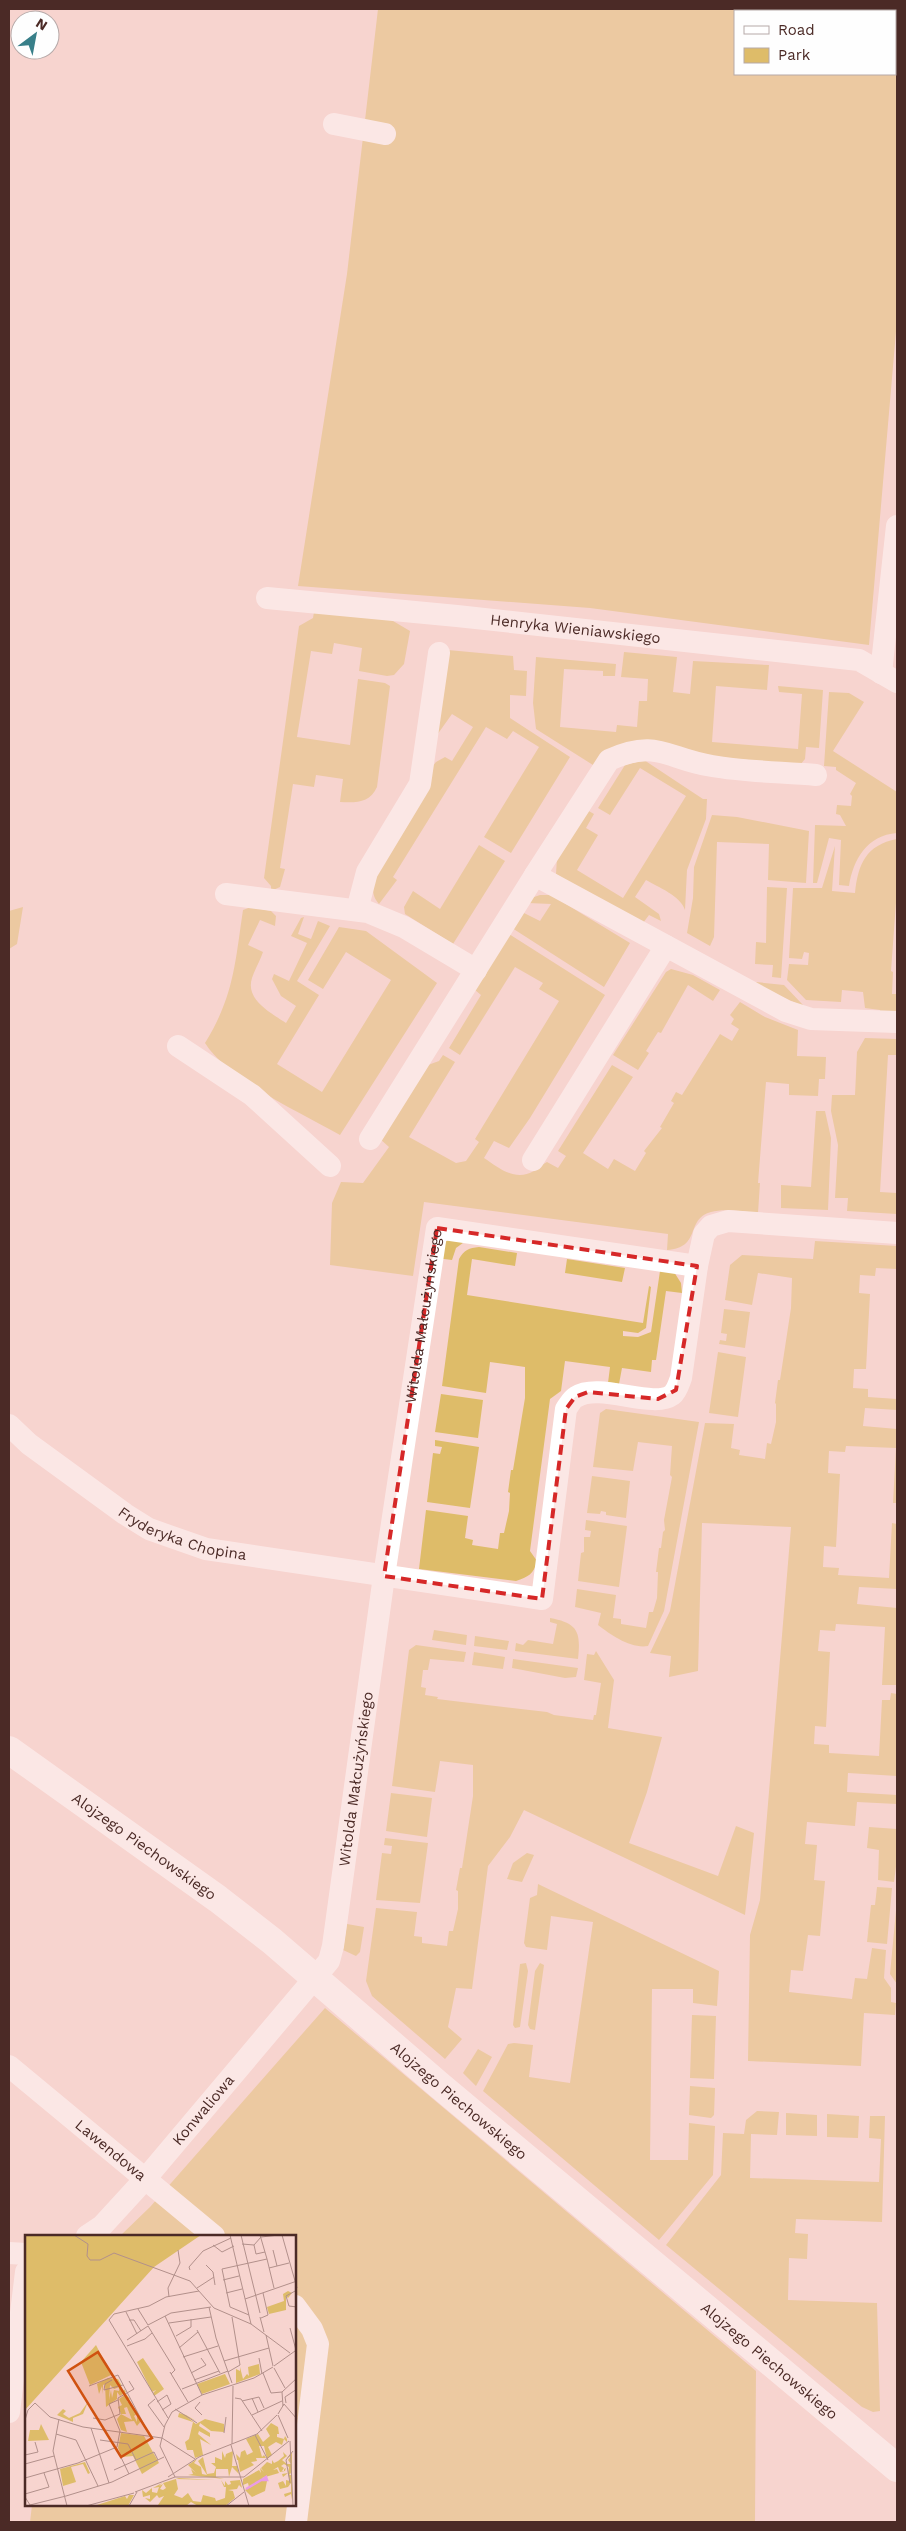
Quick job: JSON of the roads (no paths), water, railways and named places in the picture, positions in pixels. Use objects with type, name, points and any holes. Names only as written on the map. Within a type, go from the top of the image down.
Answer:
[{"type":"street","points":[[334,124],[385,134]]},
{"type":"street","name":"Henryka Wieniawskiego","points":[[267,598],[457,616],[859,660],[889,678],[897,526]]},
{"type":"street","points":[[357,910],[367,872],[420,784],[439,653]]},
{"type":"street","points":[[370,1139],[609,760],[625,752],[649,749],[711,766],[816,775]]},
{"type":"street","points":[[536,875],[786,1011],[811,1018],[897,1022]]},
{"type":"street","points":[[226,894],[357,910],[404,926],[476,970]]},
{"type":"street","points":[[533,1160],[666,946]]},
{"type":"street","points":[[178,1046],[252,1095],[330,1166]]},
{"type":"street","points":[[384,1576],[542,1599],[566,1409],[575,1397],[588,1392],[658,1398],[671,1396],[676,1390],[681,1378],[697,1266],[704,1234],[711,1226],[728,1222],[897,1233]]},
{"type":"street","name":"Witolda Małcużyńskiego","points":[[316,1978],[329,1961],[333,1946],[384,1576],[437,1228],[697,1266]]},
{"type":"street","name":"Fryderyka Chopina","points":[[9,1424],[29,1444],[125,1514],[149,1529],[173,1539],[206,1549],[384,1576]]},
{"type":"street","name":"Alojzego Piechowskiego","points":[[9,1750],[218,1899],[316,1978],[446,2091],[897,2466]]},
{"type":"street","name":"Konwaliowa","points":[[88,2235],[102,2226],[146,2178],[316,1978]]},
{"type":"street","name":"Lawendowa","points":[[9,2066],[213,2235]]},
{"type":"street","points":[[9,2252],[25,2254]]},
{"type":"street","points":[[9,2412],[25,2280]]},
{"type":"street","points":[[296,2307],[312,2329],[318,2344],[296,2522]]}]
